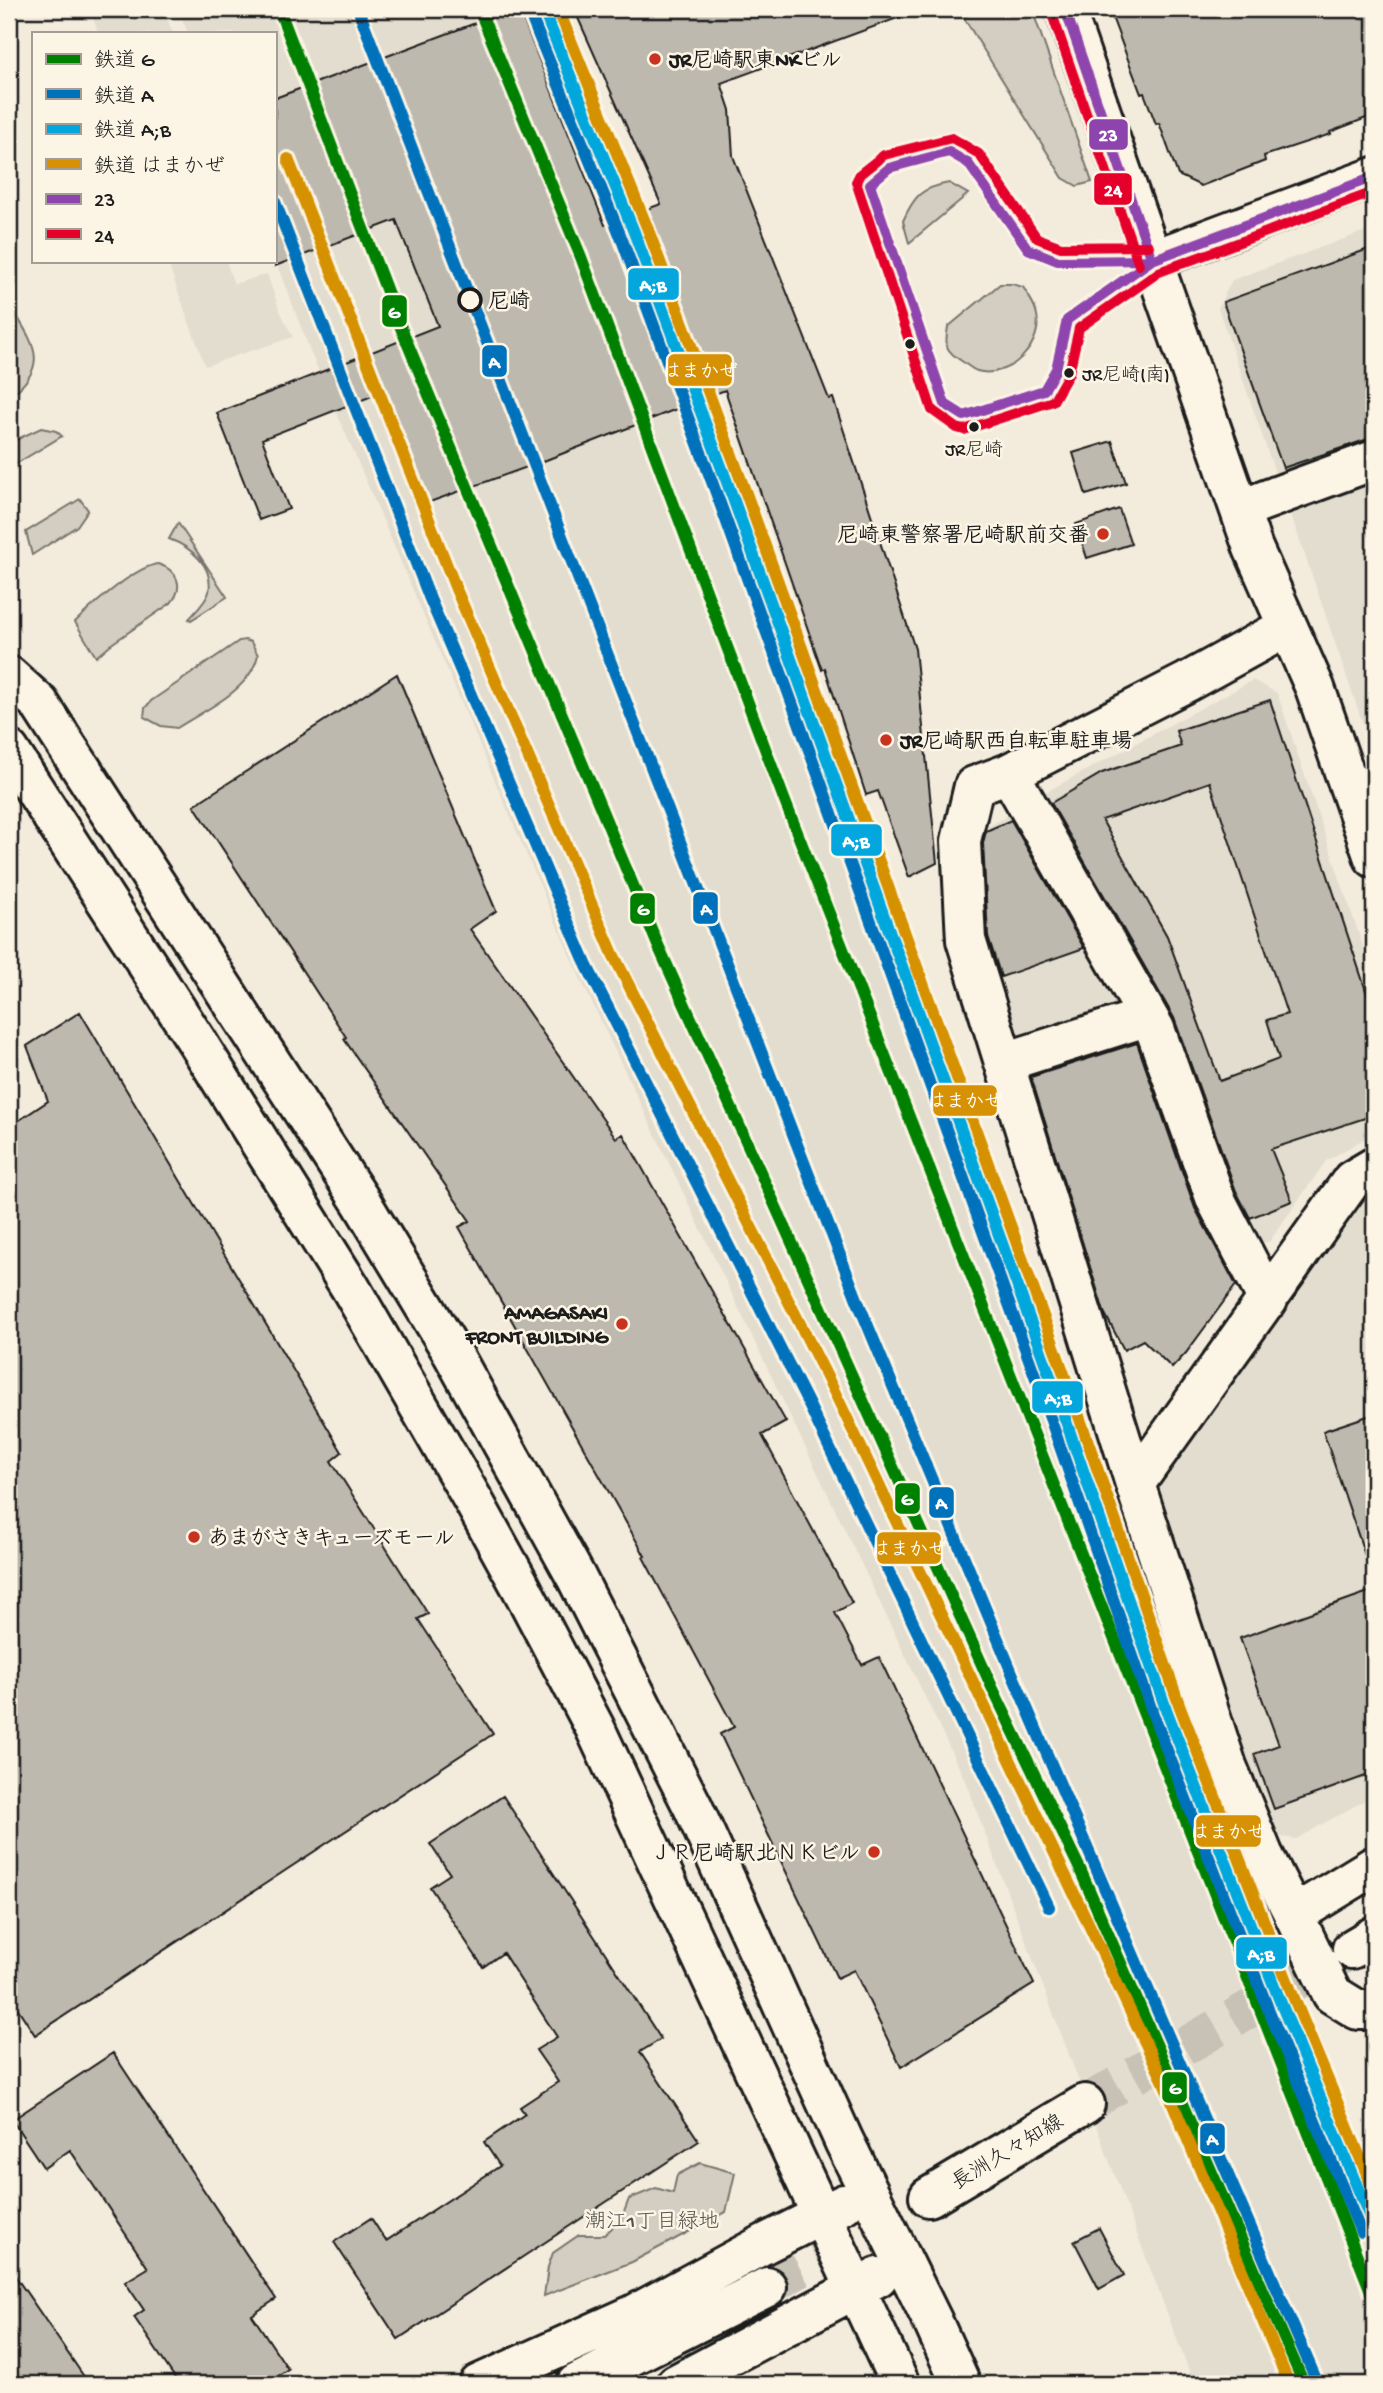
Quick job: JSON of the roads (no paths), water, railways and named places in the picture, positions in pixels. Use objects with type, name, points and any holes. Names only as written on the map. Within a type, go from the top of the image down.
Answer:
[{"type":"street","points":[[1065,9],[1253,548],[1315,688],[1374,858]]},
{"type":"street","points":[[1152,260],[1374,177]]},
{"type":"street","points":[[1241,509],[1374,460]]},
{"type":"street","points":[[1287,627],[1009,774],[974,786],[961,841],[966,940],[1135,1484],[1227,1766],[1264,1854],[1332,1994],[1358,2010],[1374,2010]]},
{"type":"street","points":[[9,676],[39,703],[305,1113],[449,1348],[576,1577],[693,1807],[869,2191],[961,2384]]},
{"type":"street","points":[[9,750],[196,1040],[350,1287],[474,1500],[595,1728],[900,2384]]},
{"type":"street","points":[[1009,774],[1155,1029],[1216,1200],[1268,1300]]},
{"type":"street","points":[[1005,1062],[1146,1017]]},
{"type":"street","points":[[1135,1484],[1352,1180],[1374,1167]]},
{"type":"street","points":[[1294,1915],[1374,1866]]},
{"type":"street","name":"長洲久々知線","points":[[929,2197],[1085,2104]]},
{"type":"street","points":[[479,2384],[635,2314],[869,2191]]},
{"type":"street","points":[[676,2384],[905,2264]]},
{"type":"street","points":[[576,2384],[767,2287]]},
{"type":"tunnel","points":[[1085,2104],[1348,1952]]},
{"type":"tunnel","points":[[767,2287],[929,2197]]},
{"type":"rail line","name":"G","points":[[279,9],[399,323],[657,943],[992,1687],[1079,1867],[1304,2384]]},
{"type":"rail line","name":"G","points":[[479,9],[581,257],[784,799],[1374,2299]]},
{"type":"rail line","name":"A;B","points":[[543,9],[634,232],[734,501],[1060,1404],[1167,1712],[1280,2001],[1374,2227]]},
{"type":"rail line","name":"はまかぜ","points":[[558,9],[647,227],[747,496],[1073,1399],[1180,1707],[1293,1996],[1374,2191]]},
{"type":"rail line","name":"A","points":[[360,14],[858,1302],[1015,1680],[1318,2384]]},
{"type":"rail line","name":"A","points":[[530,14],[621,237],[721,506],[1047,1409],[1154,1717],[1267,2006],[1361,2232]]},
{"type":"rail line","name":"はまかぜ","points":[[288,159],[456,589],[613,954],[835,1393],[1164,2082],[1287,2379]]},
{"type":"rail line","name":"A","points":[[276,205],[430,599],[587,966],[809,1405],[1049,1907]]},
{"type":"place","name":"JR尼崎駅東NKビル","points":[[655,59]]},
{"type":"place","name":"尼崎","points":[[470,300]]},
{"type":"place","name":"JR尼崎(南)","points":[[1069,373]]},
{"type":"place","name":"JR尼崎","points":[[974,427]]},
{"type":"place","name":"尼崎東警察署尼崎駅前交番","points":[[1103,534]]},
{"type":"place","name":"JR尼崎駅西自転車駐車場","points":[[886,740]]},
{"type":"place","name":"AMAGASAKI FRONT BUILDING","points":[[622,1324]]},
{"type":"place","name":"あまがさきキューズモール","points":[[194,1537]]},
{"type":"place","name":"ＪＲ尼崎駅北ＮＫビル","points":[[874,1852]]},
{"type":"park label","name":"潮江1丁目緑地","points":[[652,2220]]}]
